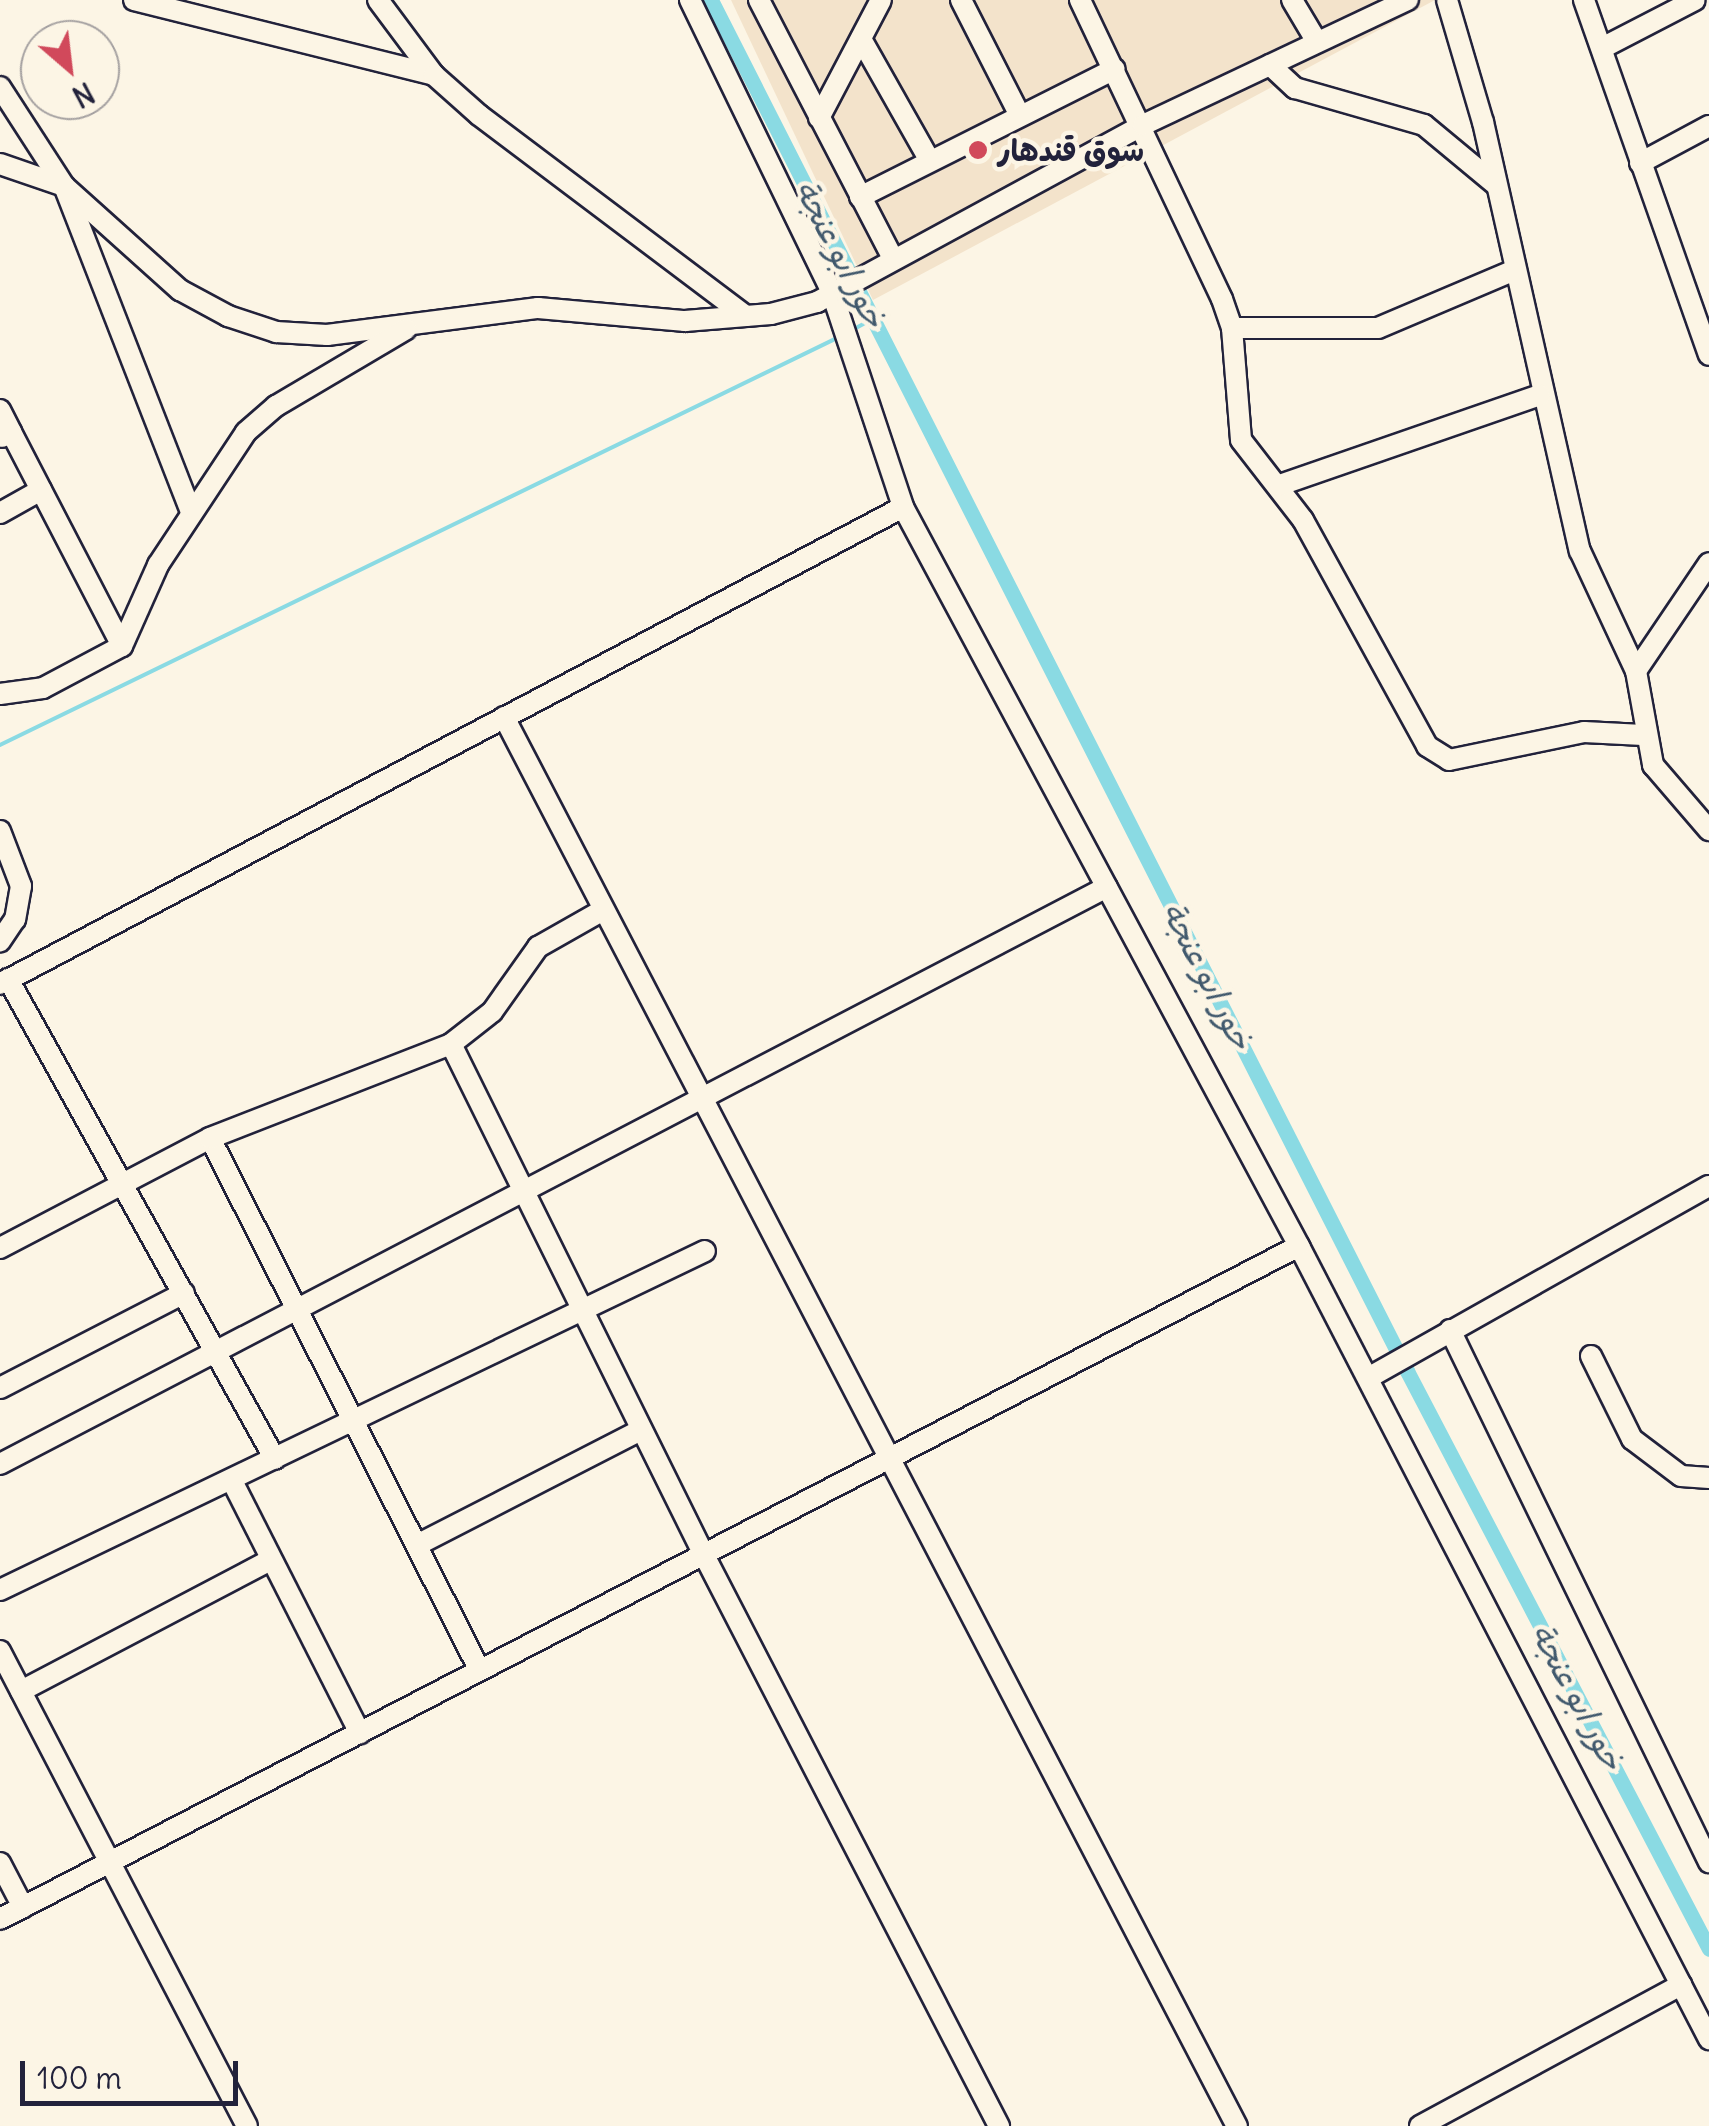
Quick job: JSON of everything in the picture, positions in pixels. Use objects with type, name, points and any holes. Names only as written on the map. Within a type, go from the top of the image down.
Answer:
[{"type":"street","points":[[134,0],[344,58],[434,75]]},
{"type":"street","points":[[378,0],[434,75],[530,158],[746,316]]},
{"type":"street","points":[[690,0],[837,290],[903,507],[1299,1246],[1709,2038]]},
{"type":"street","points":[[759,0],[892,259]]},
{"type":"street","points":[[819,118],[881,0]]},
{"type":"street","points":[[960,0],[1020,116]]},
{"type":"street","points":[[1080,0],[1143,126],[1232,328],[1241,440],[1280,485],[1346,593],[1422,740],[1440,758],[1468,758],[1584,732],[1643,736]]},
{"type":"street","points":[[1292,0],[1317,42]]},
{"type":"street","points":[[0,164],[64,186],[180,290],[250,326],[327,335],[538,308],[686,321],[746,316],[798,309],[1143,126],[1408,0]]},
{"type":"street","points":[[1447,0],[1496,184],[1540,395],[1580,551],[1636,671],[1643,736],[1664,780],[1709,830]]},
{"type":"street","points":[[1584,0],[1604,47],[1640,163],[1709,356]]},
{"type":"street","points":[[1604,47],[1695,0]]},
{"type":"street","points":[[861,39],[930,162]]},
{"type":"street","points":[[1270,64],[1294,88],[1424,125],[1496,184]]},
{"type":"street","points":[[860,198],[1116,69]]},
{"type":"street","points":[[0,87],[64,186],[190,510]]},
{"type":"street","points":[[1640,163],[1709,126]]},
{"type":"street","points":[[1232,328],[1378,328],[1512,271]]},
{"type":"street","points":[[0,694],[43,688],[122,646],[190,510],[246,432],[276,406],[421,321]]},
{"type":"street","points":[[1280,485],[1540,395]]},
{"type":"street","points":[[0,410],[6,435],[42,490],[122,646]]},
{"type":"street","points":[[0,514],[42,490]]},
{"type":"street","points":[[275,1459],[123,1185],[4,982],[903,507]]},
{"type":"street","points":[[1636,671],[1709,563]]},
{"type":"street","points":[[504,717],[887,1460],[1237,2126]]},
{"type":"street","points":[[0,831],[21,886],[15,919],[0,941]]},
{"type":"street","points":[[0,1464],[1107,886]]},
{"type":"street","points":[[0,1248],[210,1138],[451,1044],[492,1012],[544,941],[603,910]]},
{"type":"street","points":[[451,1044],[521,1193],[704,1555],[999,2126]]},
{"type":"street","points":[[210,1138],[295,1313],[480,1671]]},
{"type":"street","points":[[1368,1378],[1706,1194]]},
{"type":"street","points":[[0,1920],[1299,1246]]},
{"type":"street","points":[[0,1590],[706,1251]]},
{"type":"street","points":[[0,1388],[184,1293]]},
{"type":"street","points":[[1450,1330],[1709,1862]]},
{"type":"street","points":[[1591,1356],[1632,1440],[1682,1476],[1709,1478]]},
{"type":"street","points":[[417,1545],[641,1430]]},
{"type":"street","points":[[232,1481],[360,1733]]},
{"type":"street","points":[[13,1692],[271,1560]]},
{"type":"street","points":[[0,1650],[13,1692],[110,1862],[247,2126]]},
{"type":"street","points":[[0,1864],[23,1907]]},
{"type":"street","points":[[1420,2126],[1681,1984]]},
{"type":"shaded area","name":"سوق قندهار","points":[[731,0],[1435,0],[873,300]]},
{"type":"waterway","name":"خور ابو عنجة","points":[[711,0],[1407,1371],[1709,1949]]},
{"type":"waterway","points":[[854,329],[871,320]]},
{"type":"waterway","points":[[0,745],[841,336]]},
{"type":"place","name":"سوق قندهار","points":[[978,150]]}]
